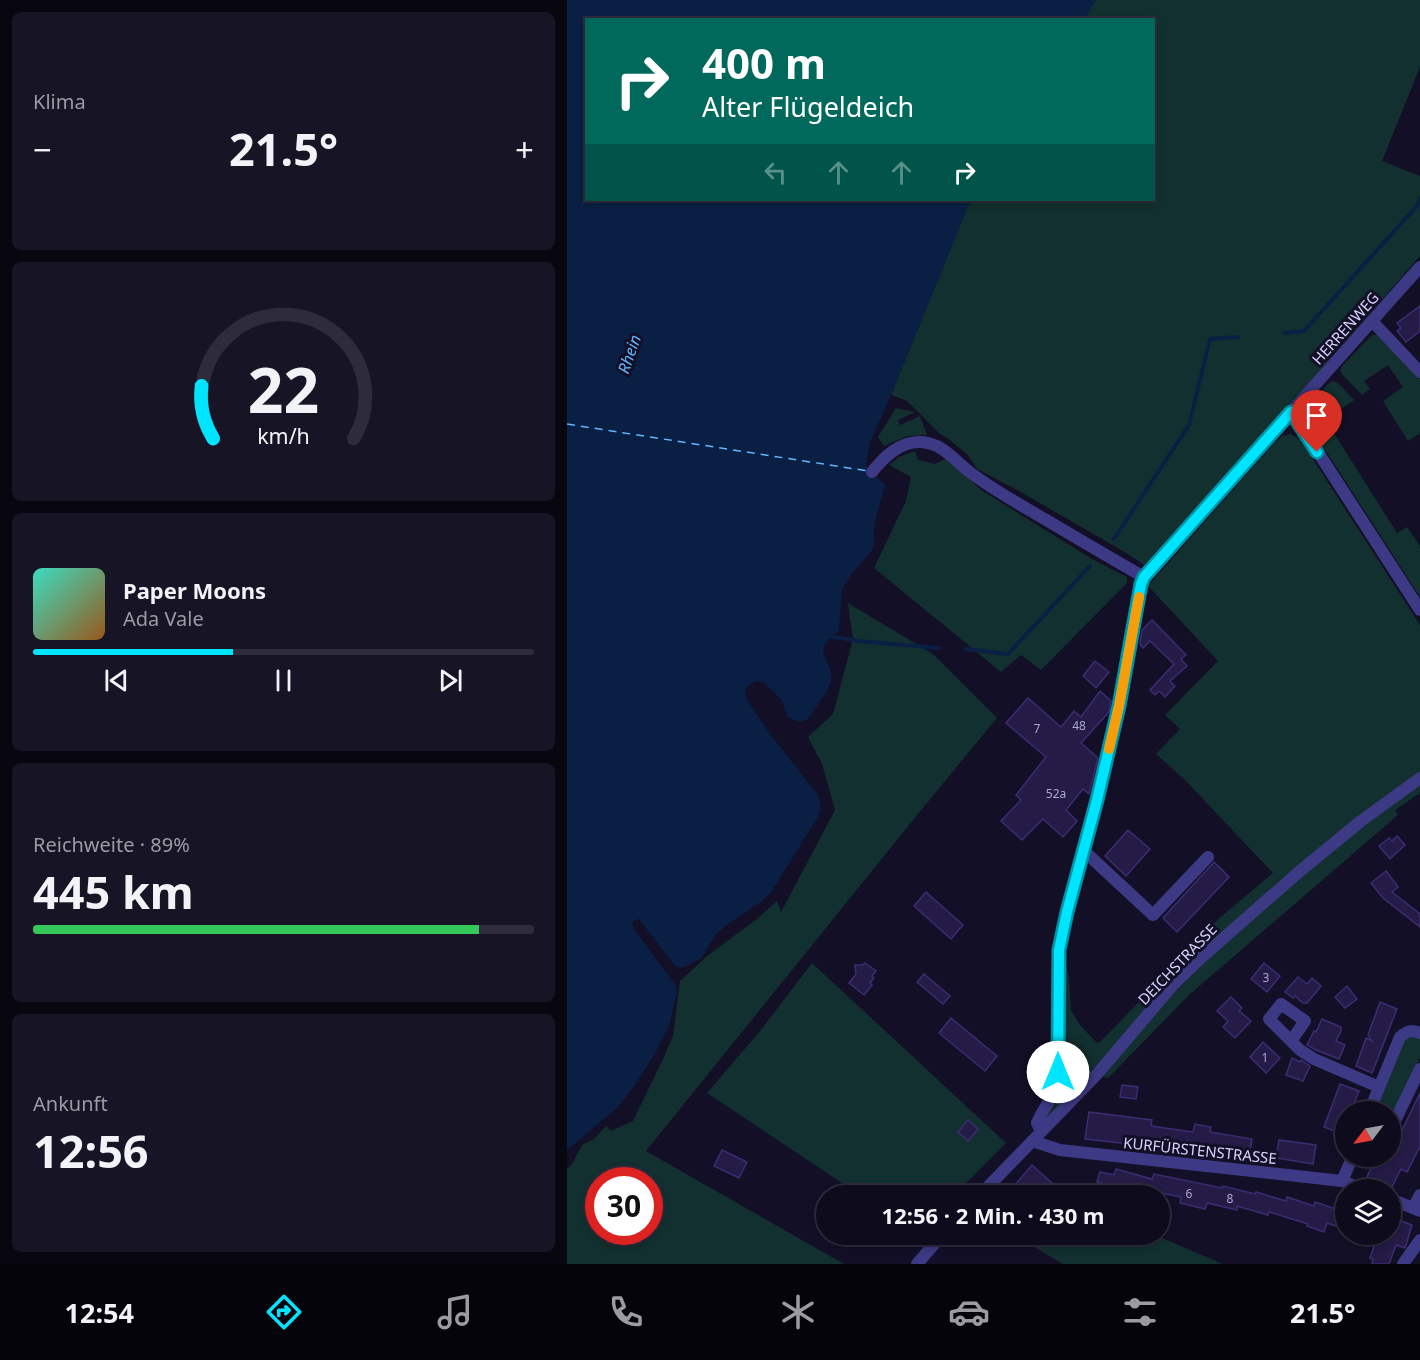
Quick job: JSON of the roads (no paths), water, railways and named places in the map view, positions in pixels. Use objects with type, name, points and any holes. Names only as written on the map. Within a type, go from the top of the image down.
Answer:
[{"type":"street","name":"HERRENWEG","points":[[1041,1131],[1037,1123],[1056,1087],[1058,1072],[1059,950],[1116,717],[1144,577],[1420,267]]},
{"type":"street","points":[[1372,321],[1420,372]]},
{"type":"street","points":[[1291,412],[1420,610]]},
{"type":"street","points":[[872,472],[884,457],[900,447],[915,442],[932,444],[948,452],[967,470],[995,490],[1144,577]]},
{"type":"street","name":"DEICHSTRASSE","points":[[990,1185],[1098,1073],[1173,985],[1201,958],[1300,871],[1361,821],[1420,778]]},
{"type":"street","points":[[1083,850],[1153,915],[1207,857]]},
{"type":"street","points":[[1373,1101],[1401,1037],[1411,1030],[1420,1034]]},
{"type":"street","points":[[1291,1041],[1314,1059],[1379,1087]]},
{"type":"street","points":[[1401,1108],[1420,1069]]},
{"type":"street","name":"KURFÜRSTENSTRASSE","points":[[1032,1141],[1060,1150],[1335,1180]]},
{"type":"street","points":[[1401,1203],[1417,1209],[1420,1195]]},
{"type":"street","points":[[1403,1264],[1420,1240]]},
{"type":"street","points":[[917,1264],[933,1245]]},
{"type":"water","name":"Rhein","points":[[567,0],[1096,0],[1085,18],[585,18],[585,201],[971,201],[870,442],[866,466],[885,485],[875,522],[873,549],[842,589],[839,631],[824,646],[823,652],[830,669],[830,684],[807,720],[799,722],[788,717],[781,699],[764,683],[756,681],[745,691],[746,698],[770,734],[817,794],[820,805],[818,817],[771,892],[715,935],[701,959],[681,968],[675,966],[639,919],[632,923],[676,986],[677,991],[669,1026],[654,1055],[617,1108],[567,1150]]},
{"type":"waterway","points":[[1284,333],[1304,331],[1417,206],[1420,198]]},
{"type":"waterway","points":[[1114,539],[1189,425],[1210,339],[1238,337]]},
{"type":"waterway","points":[[965,649],[1008,654],[1090,566]]},
{"type":"waterway","points":[[827,636],[939,648]]}]
